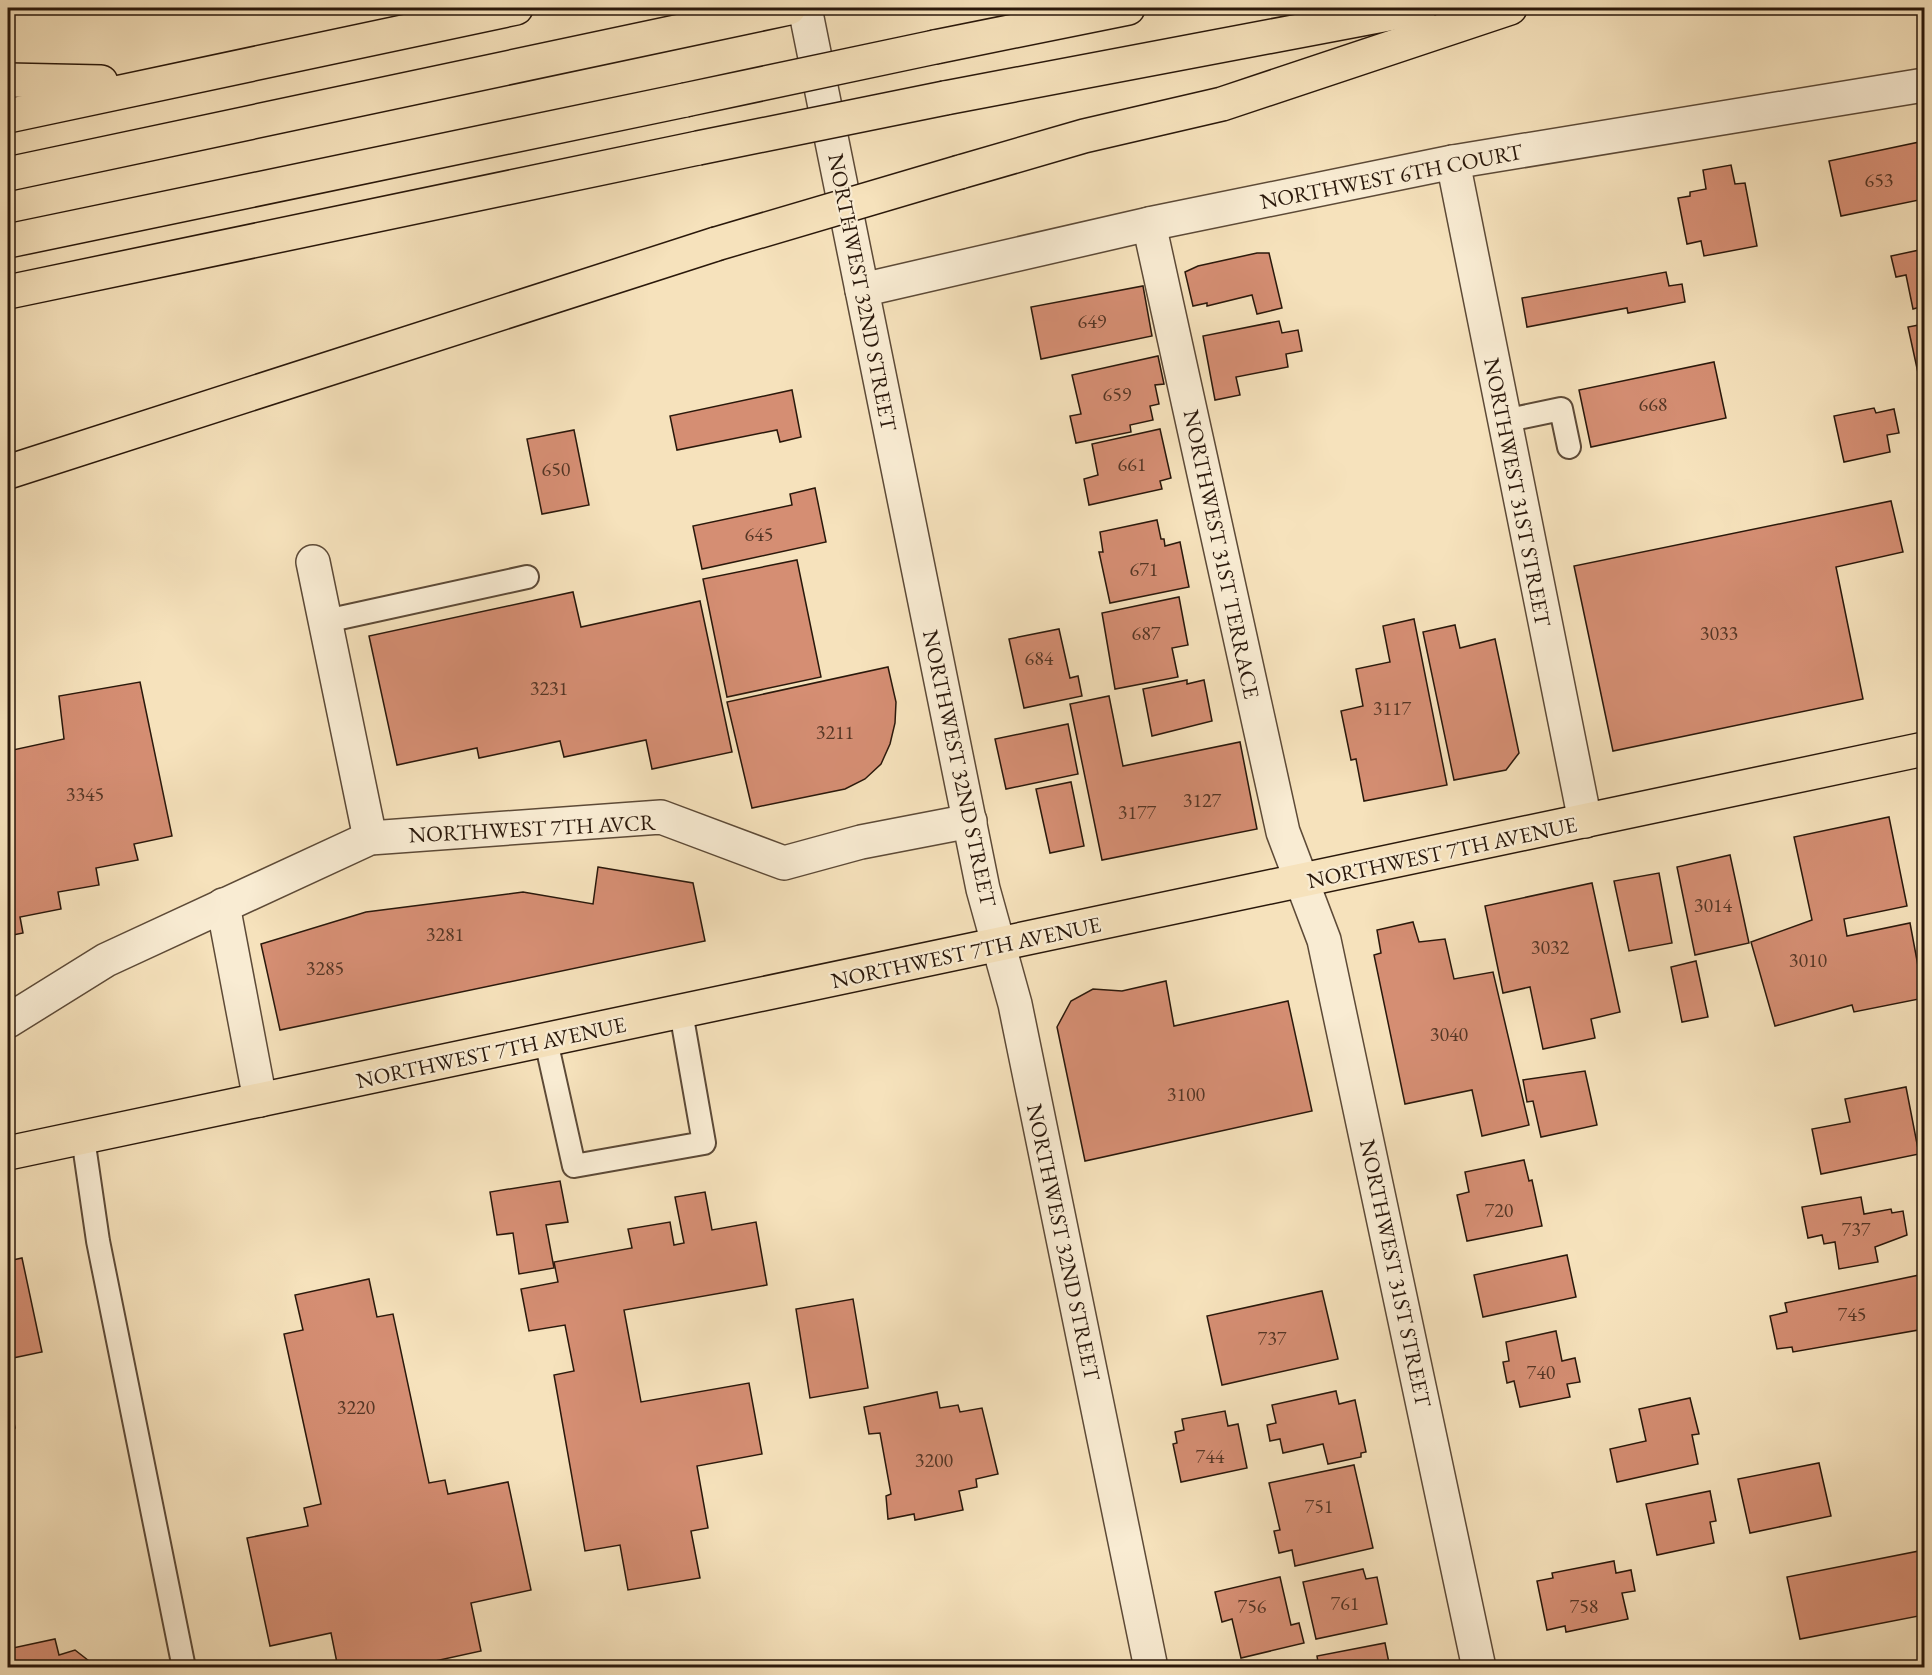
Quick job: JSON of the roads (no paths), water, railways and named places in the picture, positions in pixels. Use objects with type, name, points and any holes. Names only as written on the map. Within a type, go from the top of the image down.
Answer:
[{"type":"main road","points":[[8,116],[516,8]]},
{"type":"main road","points":[[8,174],[789,8]]},
{"type":"main road","points":[[8,241],[1128,8]]},
{"type":"main road","points":[[8,292],[945,98],[1420,8]]},
{"type":"main road","points":[[8,472],[716,244],[1084,136],[1222,104],[1510,8]]},
{"type":"main road","points":[[8,80],[154,84]]},
{"type":"main road","name":"NORTHWEST 7TH AVENUE","points":[[8,1153],[1585,821],[1924,754]]},
{"type":"street","name":"NORTHWEST 32ND STREET","points":[[805,8],[982,889],[1015,1004],[1151,1668]]},
{"type":"street","name":"NORTHWEST 6TH COURT","points":[[862,290],[1149,224],[1453,162],[1924,85]]},
{"type":"street","name":"NORTHWEST 31ST STREET","points":[[1453,162],[1585,821]]},
{"type":"street","name":"NORTHWEST 31ST TERRACE","points":[[1149,224],[1283,832],[1302,882]]},
{"type":"street","points":[[8,1021],[106,960],[370,838],[313,562]]},
{"type":"street","name":"NORTHWEST 7TH AVCR","points":[[370,838],[661,817],[784,863],[861,843],[970,821]]},
{"type":"street","name":"NORTHWEST 31ST STREET","points":[[1302,882],[1324,940],[1479,1668]]},
{"type":"street","points":[[223,905],[260,1100]]},
{"type":"lane","points":[[1504,421],[1561,409],[1569,447]]},
{"type":"lane","points":[[326,621],[527,577]]},
{"type":"lane","points":[[546,1041],[574,1166],[704,1143],[681,1012]]},
{"type":"lane","points":[[82,1137],[98,1241],[184,1668]]}]
